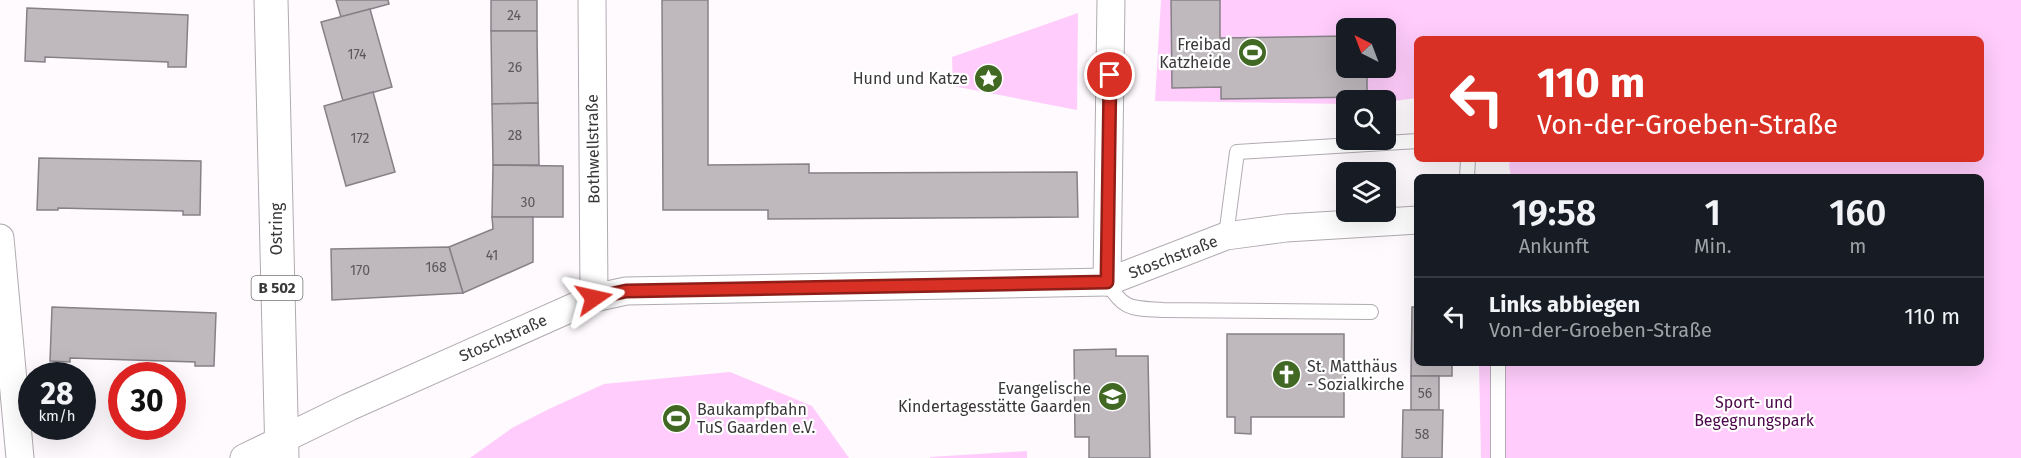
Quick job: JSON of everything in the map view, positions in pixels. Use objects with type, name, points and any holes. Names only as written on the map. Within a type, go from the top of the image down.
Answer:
[{"type":"main road","name":"Ostring","points":[[271,0],[282,449]]},
{"type":"street","name":"Bothwellstraße","points":[[592,0],[594,298]]},
{"type":"street","points":[[1107,282],[1111,0]]},
{"type":"street","name":"Stoschstraße","points":[[244,458],[282,449],[348,407],[594,298],[626,291],[1107,282],[1226,236],[1286,228],[1414,220]]},
{"type":"street","points":[[0,238],[20,458]]},
{"type":"lane","points":[[1226,236],[1237,152],[1414,141]]},
{"type":"lane","points":[[1107,282],[1116,298],[1131,308],[1371,312]]},
{"type":"lane","points":[[1498,366],[1498,458]]},
{"type":"green space","name":"Sport- und Begegnungspark","points":[[1161,0],[2021,0],[2021,458],[1481,458],[1479,366],[1984,366],[1984,174],[1511,174],[1509,164],[1511,162],[1984,162],[1984,36],[1414,36],[1414,98],[1396,101],[1396,90],[1336,90],[1336,104],[1155,101]]},
{"type":"green space","points":[[1078,13],[1077,110],[953,86],[952,57]]},
{"type":"green space","name":"Baukampfbahn TuS Gaarden e.V.","points":[[730,372],[812,406],[849,458],[470,458],[512,428],[604,384]]},
{"type":"green space","points":[[1027,451],[1027,458],[930,458],[930,457]]},
{"type":"building","points":[[336,0],[388,0],[389,4],[341,17]]},
{"type":"building","points":[[491,0],[537,0],[537,31],[491,31]]},
{"type":"building","points":[[662,0],[708,0],[708,165],[809,164],[809,173],[1077,172],[1078,217],[768,219],[768,210],[663,210]]},
{"type":"building","points":[[1171,0],[1220,0],[1220,38],[1336,36],[1336,78],[1367,78],[1367,90],[1336,90],[1336,97],[1221,99],[1221,87],[1172,88]]},
{"type":"building","points":[[27,8],[188,15],[186,67],[168,67],[168,62],[45,57],[45,62],[25,61]]},
{"type":"building","points":[[370,9],[392,87],[343,101],[321,22]]},
{"type":"building","points":[[491,31],[537,31],[538,103],[492,104]]},
{"type":"building","points":[[373,92],[395,172],[346,186],[324,106]]},
{"type":"building","points":[[538,103],[539,165],[493,165],[492,104]]},
{"type":"building","points":[[39,158],[201,161],[200,215],[183,215],[183,211],[58,208],[58,210],[37,210]]},
{"type":"building","points":[[493,165],[563,166],[563,217],[492,217]]},
{"type":"building","points":[[492,217],[533,217],[533,262],[463,293],[449,247],[493,229]]},
{"type":"building","points":[[449,247],[463,293],[332,300],[331,249]]},
{"type":"building","points":[[52,307],[216,313],[214,366],[195,366],[195,362],[70,358],[70,362],[50,361]]},
{"type":"building","points":[[1412,307],[1414,307],[1414,366],[1452,366],[1452,376],[1411,376]]},
{"type":"building","name":"St. Matthäus - Sozialkirche","points":[[1227,334],[1344,334],[1344,417],[1251,417],[1251,434],[1235,433],[1235,417],[1227,417]]},
{"type":"building","name":"Evangelische Kindertagesstätte Gaarden","points":[[1116,349],[1116,356],[1148,356],[1150,458],[1089,458],[1089,437],[1075,437],[1074,350]]},
{"type":"building","points":[[1411,376],[1439,376],[1439,410],[1411,410]]},
{"type":"building","points":[[1403,410],[1443,410],[1442,458],[1402,458]]},
{"type":"place","name":"Freibad Katzheide","points":[[1252,53]]},
{"type":"place","name":"Hund und Katze","points":[[989,78]]},
{"type":"place","name":"St. Matthäus - Sozialkirche","points":[[1286,375]]},
{"type":"place","name":"Evangelische Kindertagesstätte Gaarden","points":[[1112,397]]},
{"type":"place","name":"Baukampfbahn TuS Gaarden e.V.","points":[[676,418]]},
{"type":"route","points":[[594,298],[626,291],[1107,282],[1110,75]]}]
